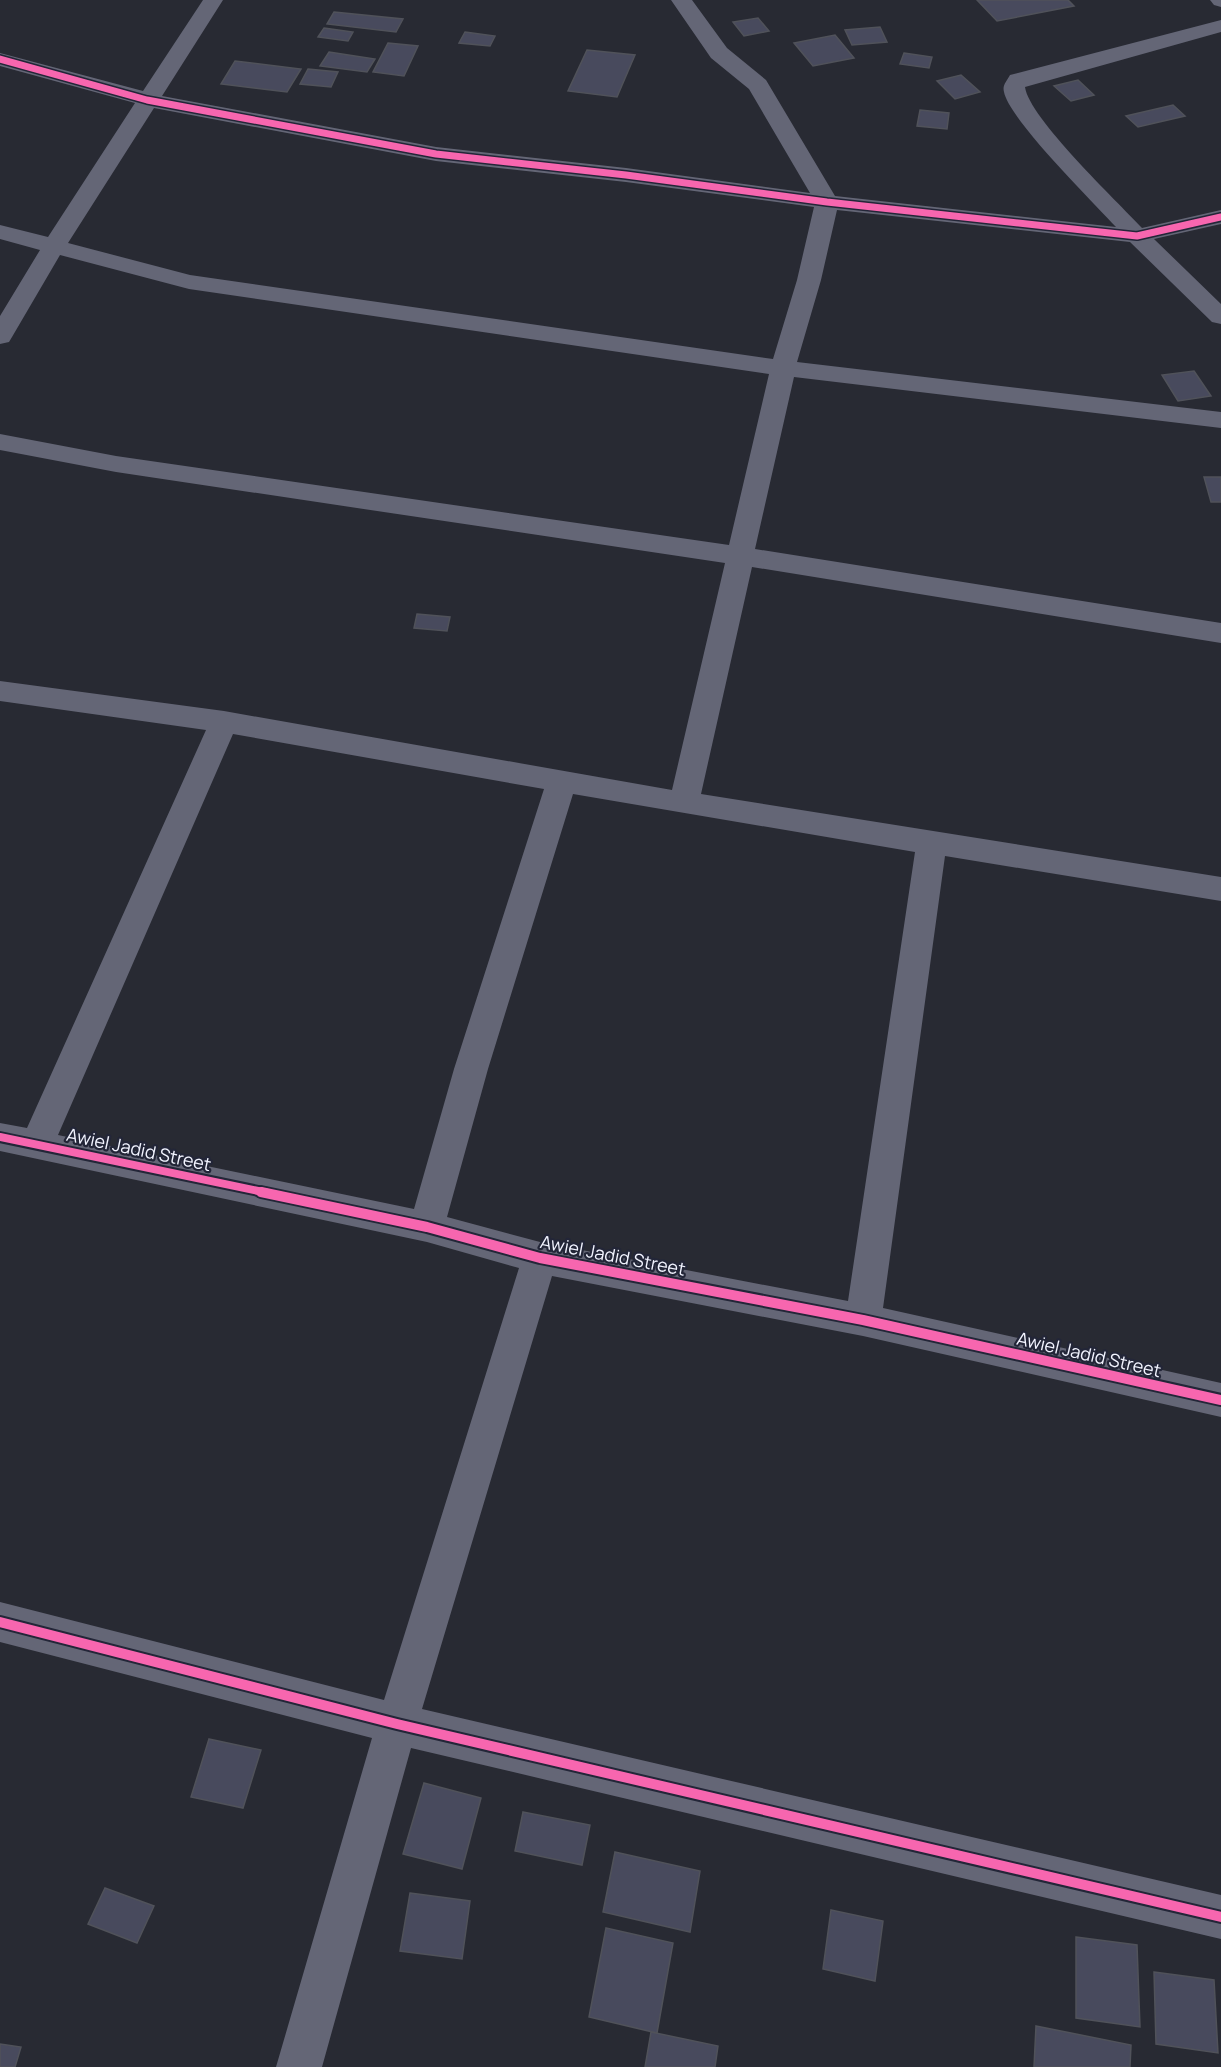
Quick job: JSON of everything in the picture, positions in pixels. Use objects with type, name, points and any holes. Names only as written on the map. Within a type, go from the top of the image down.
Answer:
[{"type":"street","points":[[0,337],[54,246],[213,0]]},
{"type":"street","points":[[681,0],[719,53],[758,85],[827,202],[809,280],[783,368],[684,803]]},
{"type":"street","points":[[1221,26],[1018,80],[1014,87],[1015,95],[1032,122],[1137,236],[1221,316]]},
{"type":"street","points":[[0,59],[115,89],[147,100],[436,154],[626,175],[827,202],[1137,236],[1221,217]]},
{"type":"street","points":[[0,232],[189,282],[783,368],[1221,420]]},
{"type":"street","points":[[0,442],[139,468],[742,556],[1221,633]]},
{"type":"street","points":[[0,691],[224,722],[684,803],[1221,889]]},
{"type":"street","points":[[37,1144],[224,722]]},
{"type":"street","points":[[427,1227],[471,1069],[562,780]]},
{"type":"street","points":[[863,1320],[932,843]]},
{"type":"street","name":"Awiel Jadid Street","points":[[0,1137],[427,1227],[540,1258],[863,1320],[1221,1400]]},
{"type":"street","points":[[299,2067],[397,1724],[540,1258]]},
{"type":"street","points":[[0,1622],[397,1724],[1221,1917]]},
{"type":"building","points":[[977,0],[1068,0],[1074,6],[997,21]]},
{"type":"building","points":[[334,12],[403,19],[396,32],[327,24]]},
{"type":"building","points":[[758,18],[769,31],[744,36],[733,22]]},
{"type":"building","points":[[880,27],[887,42],[852,45],[845,30]]},
{"type":"building","points":[[324,28],[353,32],[348,41],[318,37]]},
{"type":"building","points":[[465,32],[495,36],[490,46],[459,43]]},
{"type":"building","points":[[835,35],[854,58],[813,66],[794,43]]},
{"type":"building","points":[[388,43],[418,46],[404,76],[373,72]]},
{"type":"building","points":[[587,50],[635,55],[617,97],[568,91]]},
{"type":"building","points":[[329,52],[375,59],[367,72],[320,66]]},
{"type":"building","points":[[904,53],[932,57],[929,68],[900,64]]},
{"type":"building","points":[[235,61],[301,69],[287,92],[221,84]]},
{"type":"building","points":[[308,69],[338,72],[331,87],[300,84]]},
{"type":"building","points":[[961,75],[980,92],[955,99],[937,81]]},
{"type":"building","points":[[1078,80],[1094,95],[1071,101],[1054,86]]},
{"type":"building","points":[[1173,105],[1185,116],[1138,127],[1126,116]]},
{"type":"building","points":[[920,110],[949,113],[947,129],[917,126]]},
{"type":"building","points":[[1194,371],[1211,396],[1178,401],[1162,375]]},
{"type":"building","points":[[1204,477],[1221,477],[1221,502],[1211,502]]},
{"type":"building","points":[[417,614],[450,617],[447,631],[414,628]]},
{"type":"building","points":[[209,1739],[261,1750],[243,1808],[191,1797]]},
{"type":"building","points":[[424,1783],[481,1798],[462,1869],[403,1854]]},
{"type":"building","points":[[523,1812],[590,1825],[582,1865],[515,1851]]},
{"type":"building","points":[[615,1852],[700,1871],[690,1932],[603,1912]]},
{"type":"building","points":[[105,1888],[154,1906],[137,1943],[88,1924]]},
{"type":"building","points":[[410,1893],[470,1901],[462,1959],[400,1951]]},
{"type":"building","points":[[831,1910],[883,1921],[875,1981],[823,1969]]},
{"type":"building","points":[[606,1928],[673,1943],[657,2033],[589,2017]]},
{"type":"building","points":[[1076,1937],[1137,1945],[1140,2027],[1076,2018]]},
{"type":"building","points":[[1154,1972],[1214,1980],[1218,2053],[1156,2044]]},
{"type":"building","points":[[1036,2026],[1131,2045],[1130,2067],[1034,2067]]},
{"type":"building","points":[[651,2032],[718,2046],[715,2067],[645,2067]]},
{"type":"building","points":[[0,2044],[21,2047],[15,2067],[0,2067]]},
{"type":"cycle path","points":[[0,59],[115,89],[147,100],[436,154],[626,175],[827,202],[1137,236],[1221,217]]},
{"type":"cycle path","points":[[0,1137],[427,1227],[540,1258],[863,1320],[1221,1400]]},
{"type":"cycle path","points":[[0,1622],[397,1724],[1221,1917]]}]
